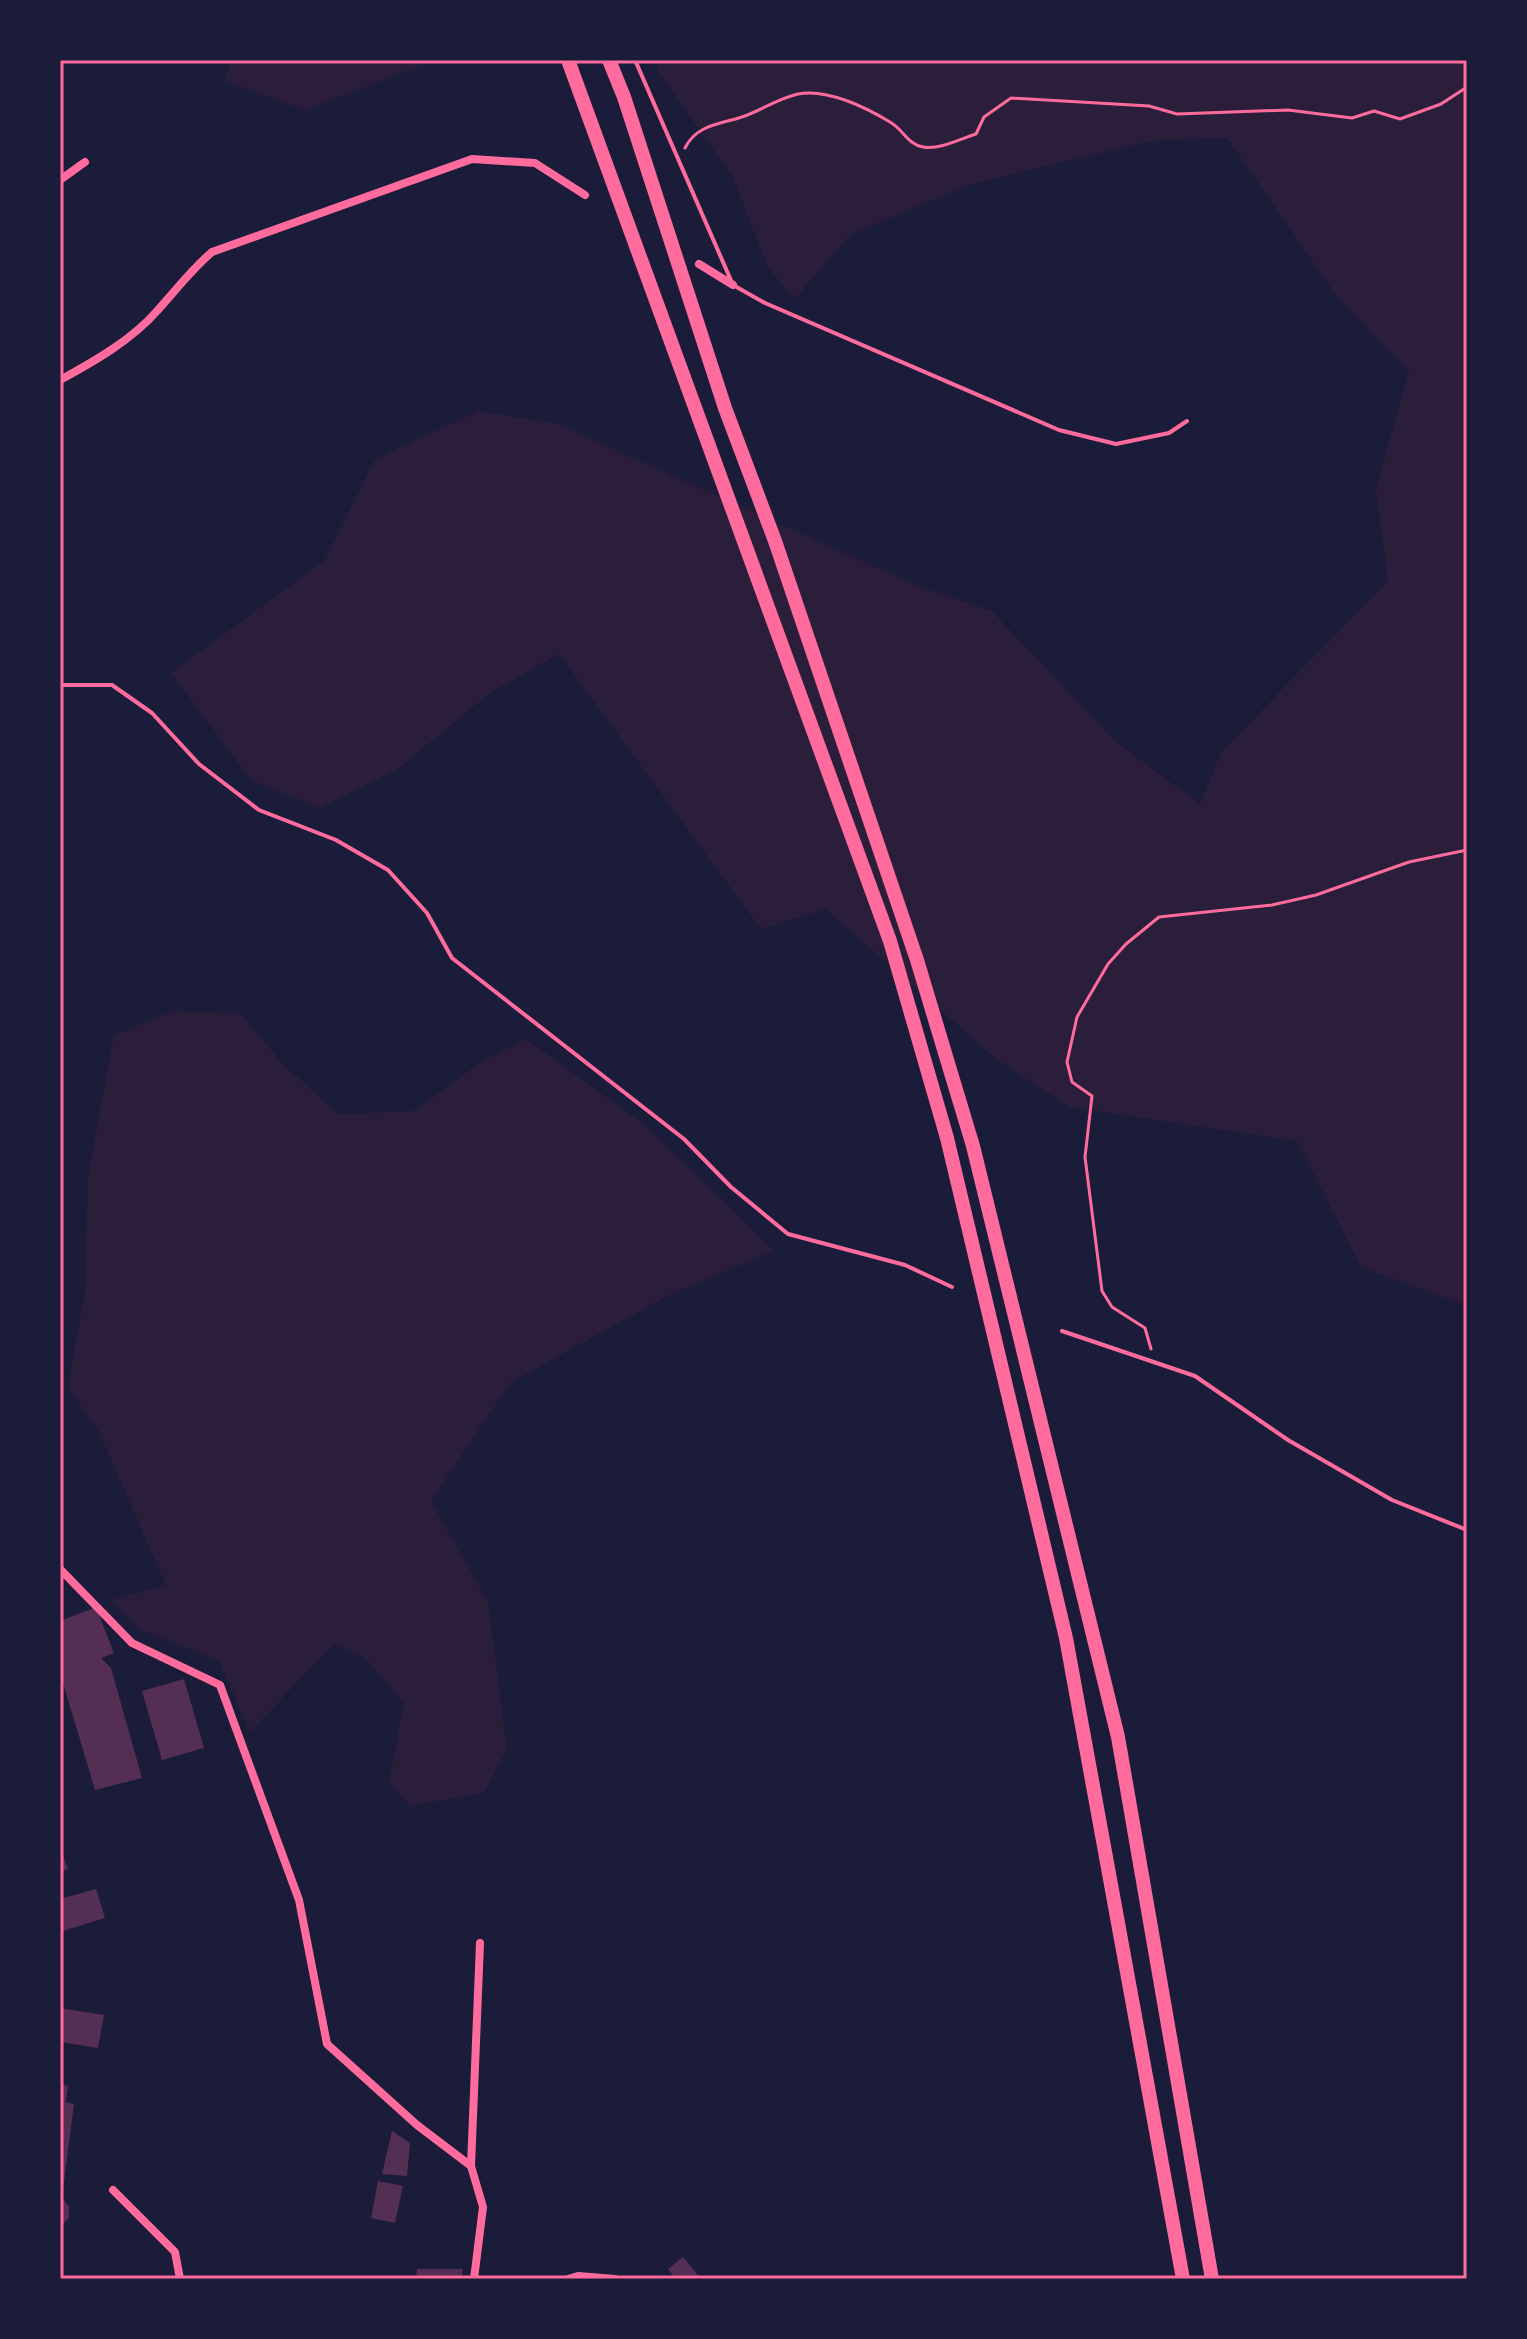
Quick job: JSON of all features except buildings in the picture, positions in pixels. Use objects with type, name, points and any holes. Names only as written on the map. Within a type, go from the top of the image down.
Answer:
[{"type":"highway","points":[[568,60],[890,941],[947,1138],[1066,1638],[1183,2279]]},
{"type":"highway","points":[[609,60],[624,97],[725,408],[775,541],[866,807],[973,1146],[1118,1737],[1212,2279]]},
{"type":"street","points":[[60,380],[94,362],[155,313],[182,279],[212,252],[472,159],[535,163],[585,195]]},
{"type":"street","points":[[60,180],[85,162]]},
{"type":"street","points":[[699,264],[733,285]]},
{"type":"street","points":[[60,1569],[132,1643],[220,1685],[299,1900],[327,2044],[417,2125],[471,2166]]},
{"type":"street","points":[[474,2279],[483,2207],[471,2166],[480,1943]]},
{"type":"street","points":[[113,2190],[175,2252],[182,2271],[180,2279]]},
{"type":"street","points":[[568,2279],[578,2276],[615,2279]]},
{"type":"lane","points":[[635,60],[733,285],[779,309],[1059,430],[1116,444],[1169,433],[1187,421]]},
{"type":"lane","points":[[60,685],[112,685],[152,713],[199,764],[259,810],[336,840],[388,870],[427,913],[452,958],[684,1139],[731,1187],[788,1234],[905,1265],[952,1287]]},
{"type":"lane","points":[[1062,1331],[1195,1376],[1288,1440],[1392,1500],[1467,1530]]},
{"type":"path","points":[[679,162],[691,136],[707,126],[759,111],[799,94],[841,99],[878,115],[900,128],[910,143],[927,148],[976,134],[984,117],[1011,98],[1149,106],[1177,114],[1288,110],[1352,118],[1374,111],[1400,119],[1441,104],[1467,87]]},
{"type":"path","points":[[1156,1365],[1145,1328],[1112,1307],[1102,1291],[1085,1157],[1092,1096],[1072,1082],[1067,1062],[1077,1017],[1108,964],[1126,944],[1159,917],[1272,905],[1316,895],[1409,862],[1467,850]]},
{"type":"shaded area","points":[[231,60],[436,60],[305,110],[225,81]]},
{"type":"shaded area","points":[[654,60],[1467,60],[1467,1306],[1361,1267],[1297,1141],[1069,1107],[995,1058],[826,909],[761,929],[559,654],[490,693],[398,769],[319,808],[251,780],[171,673],[325,560],[375,459],[479,411],[558,424],[918,586],[992,611],[1116,742],[1200,804],[1221,752],[1388,581],[1376,489],[1409,371],[1338,298],[1227,138],[1150,141],[969,185],[850,235],[795,299],[768,268],[733,178],[659,72]]},
{"type":"shaded area","points":[[173,1011],[240,1013],[283,1064],[338,1114],[414,1111],[481,1062],[526,1039],[645,1125],[774,1251],[671,1294],[510,1383],[431,1501],[488,1602],[507,1749],[484,1793],[410,1806],[389,1781],[404,1703],[364,1657],[334,1644],[250,1732],[219,1661],[139,1629],[111,1600],[166,1585],[99,1432],[68,1387],[85,1291],[88,1176],[114,1035]]}]
